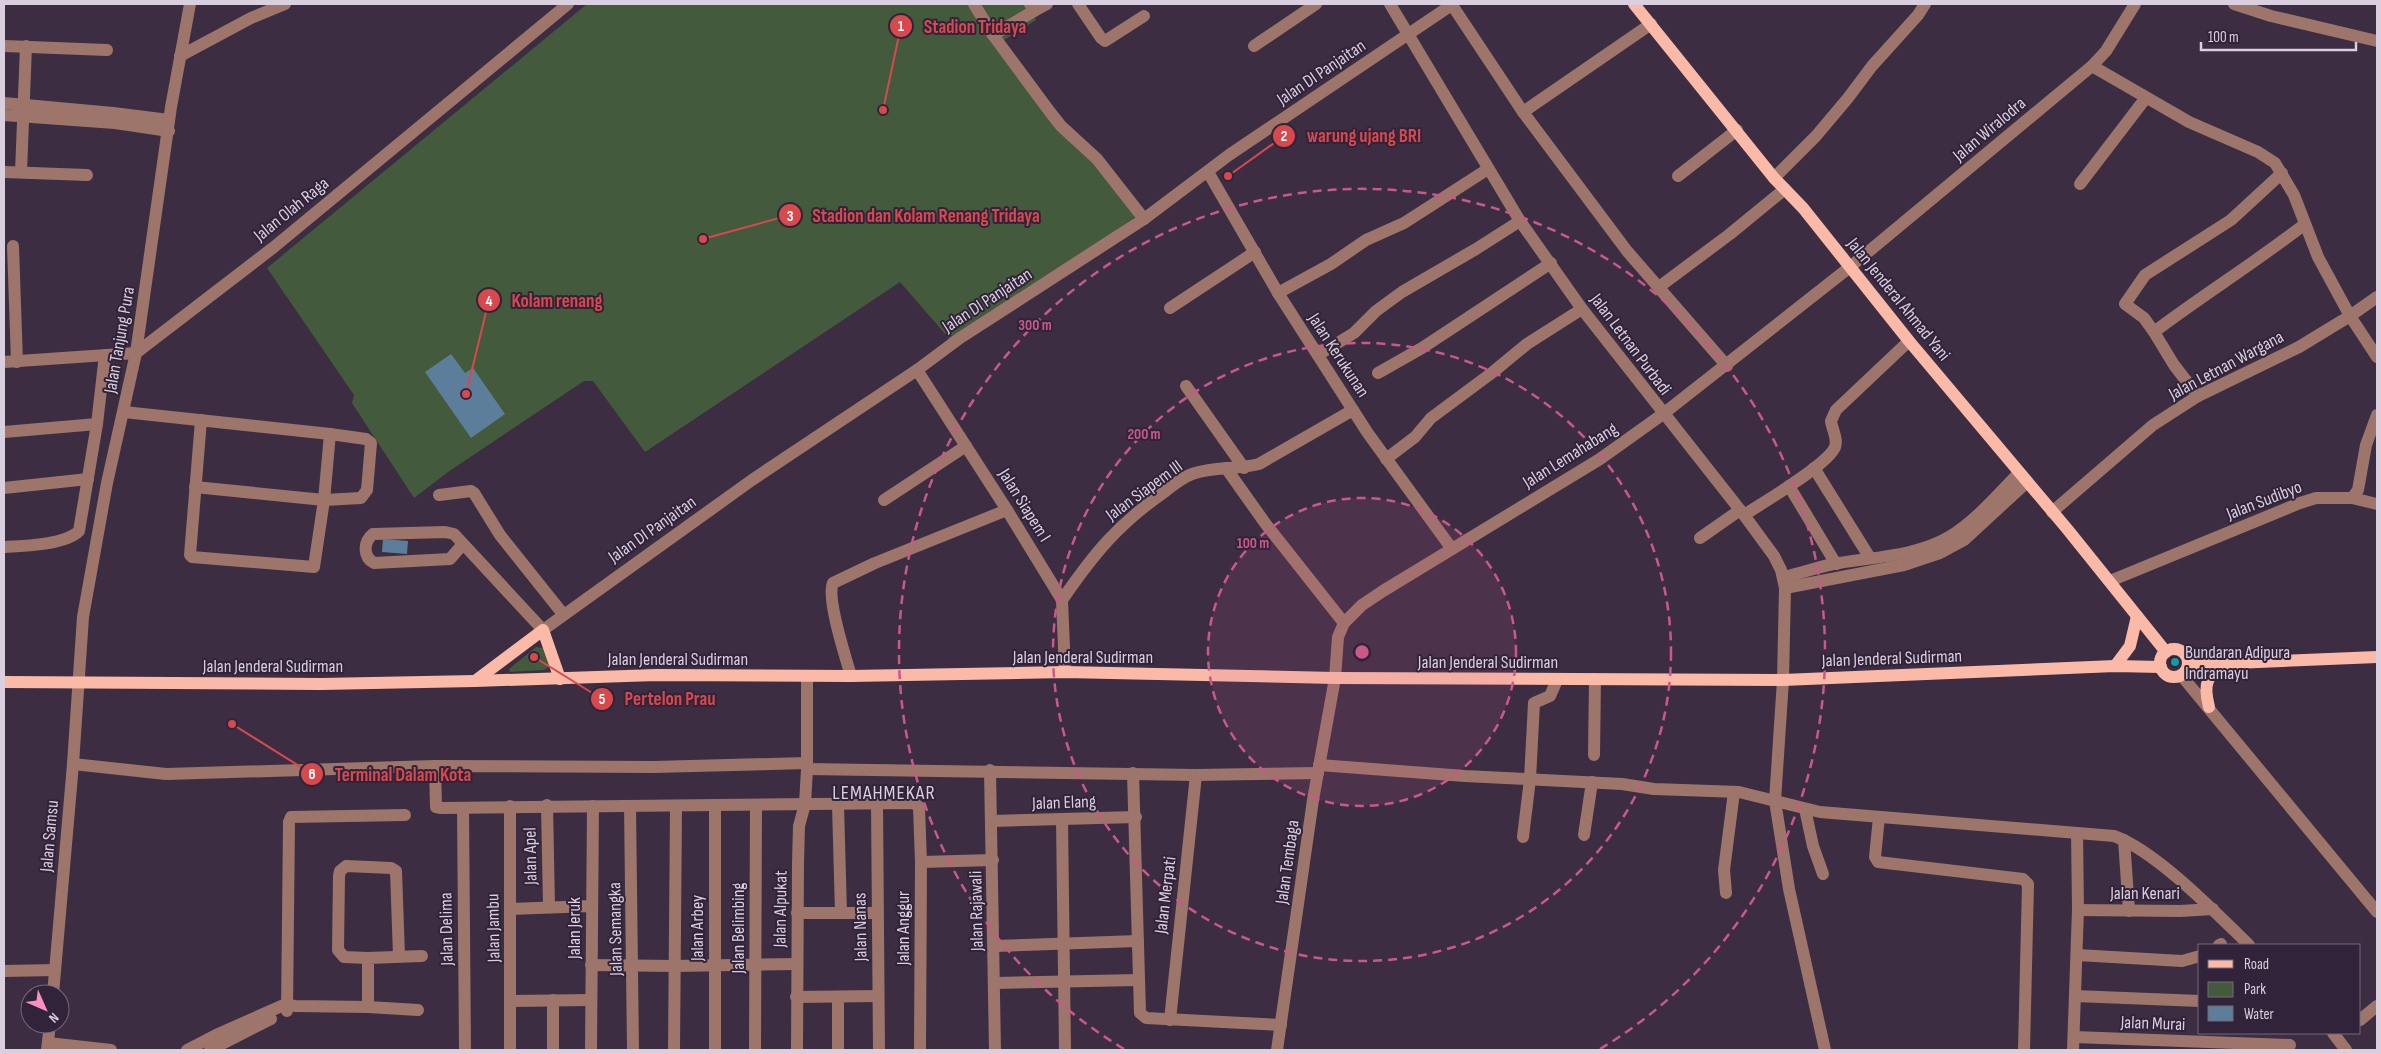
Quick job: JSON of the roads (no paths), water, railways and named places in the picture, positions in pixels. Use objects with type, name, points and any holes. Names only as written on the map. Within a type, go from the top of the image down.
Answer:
[{"type":"main road","name":"Jalan Jenderal Ahmad Yani","points":[[1634,4],[1774,178],[2110,581],[2166,652]]},
{"type":"main road","points":[[2115,666],[2130,646],[2137,616]]},
{"type":"main road","points":[[475,681],[543,630],[560,679]]},
{"type":"main road","points":[[2184,670],[2185,654],[2180,651],[2166,652],[2162,657],[2161,667],[2169,676],[2184,670],[2230,663],[2377,657]]},
{"type":"main road","points":[[2209,707],[2205,693],[2211,675],[2230,663]]},
{"type":"main road","name":"Jalan Jenderal Sudirman","points":[[4,682],[321,684],[656,675],[807,677],[1065,672],[1335,678],[1783,680],[2115,666],[2161,667]]},
{"type":"street","name":"Jalan Tanjung Pura","points":[[77,682],[83,617],[93,556],[136,353],[169,125],[190,4]]},
{"type":"street","points":[[180,56],[251,18],[285,4]]},
{"type":"street","name":"Jalan Olah Raga","points":[[136,353],[274,247],[568,4]]},
{"type":"street","points":[[974,4],[993,34],[1050,112],[1062,126],[1098,159],[1144,219]]},
{"type":"street","points":[[993,34],[1032,7],[1047,4]]},
{"type":"street","points":[[1078,4],[1101,38],[1105,40],[1144,16]]},
{"type":"street","points":[[1254,46],[1316,4]]},
{"type":"street","name":"Jalan Letnan Purbadi","points":[[1390,4],[1520,221],[1582,309],[1774,556],[1784,583],[1783,680],[1789,804]]},
{"type":"street","points":[[1452,4],[1523,112],[1627,252],[1727,366]]},
{"type":"street","name":"Jalan DI Panjaitan","points":[[543,630],[752,480],[917,370],[960,338],[1144,219],[1229,155],[1409,35],[1452,4]]},
{"type":"street","points":[[1774,178],[1838,111],[1872,66],[1918,16],[1925,4]]},
{"type":"street","name":"Jalan Wiralodra","points":[[1850,267],[2092,66],[2106,51],[2135,4]]},
{"type":"street","points":[[2234,4],[2271,16],[2377,41]]},
{"type":"street","points":[[1523,112],[1650,24]]},
{"type":"street","points":[[4,46],[107,50]]},
{"type":"street","points":[[21,172],[26,46]]},
{"type":"street","points":[[2092,66],[2146,99],[2206,131],[2267,156],[2282,173],[2294,195],[2318,257],[2350,316],[2377,357]]},
{"type":"street","points":[[2080,184],[2146,99]]},
{"type":"street","points":[[4,103],[24,110],[169,125]]},
{"type":"street","points":[[4,115],[24,110]]},
{"type":"street","points":[[1678,176],[1737,130]]},
{"type":"street","points":[[1278,293],[1331,264],[1366,240],[1404,223],[1488,169]]},
{"type":"street","points":[[4,172],[87,175]]},
{"type":"street","name":"Jalan Kerukunan","points":[[1208,172],[1278,293],[1353,410],[1386,459],[1452,549]]},
{"type":"street","points":[[2198,396],[2174,366],[2144,318],[2126,304],[2142,278],[2231,220],[2282,173]]},
{"type":"street","points":[[1659,287],[1730,234],[1784,189]]},
{"type":"street","points":[[1318,355],[1350,336],[1376,311],[1402,292],[1476,250],[1520,221]]},
{"type":"street","points":[[2154,332],[2179,312],[2218,288],[2305,224]]},
{"type":"street","points":[[13,246],[17,362]]},
{"type":"street","points":[[1170,308],[1255,252]]},
{"type":"street","points":[[1378,373],[1422,348],[1551,263]]},
{"type":"street","name":"Jalan Lemahabang","points":[[1335,678],[1338,637],[1344,623],[1362,605],[1600,459],[1727,366],[1850,267]]},
{"type":"street","name":"Jalan Letnan Wargana","points":[[2052,512],[2125,447],[2153,425],[2198,396],[2298,347],[2350,316],[2377,297]]},
{"type":"street","points":[[1386,459],[1415,437],[1430,418],[1493,372],[1527,344],[1582,309]]},
{"type":"street","points":[[1700,538],[1789,486],[1814,468],[1834,450],[1836,446],[1831,421],[1836,410],[1909,341]]},
{"type":"street","points":[[4,362],[136,353]]},
{"type":"street","points":[[4,547],[31,545],[75,536],[81,527],[97,424],[105,355]]},
{"type":"street","name":"Jalan Siapem I","points":[[917,370],[1062,600],[1065,672]]},
{"type":"street","points":[[1186,386],[1244,468]]},
{"type":"street","name":"Jalan Siapem III","points":[[1062,600],[1111,535],[1152,500],[1190,475],[1219,468],[1244,468],[1268,459],[1353,410]]},
{"type":"street","points":[[124,412],[330,434],[369,440],[371,443],[367,490],[361,498],[324,500],[195,487]]},
{"type":"street","points":[[2352,498],[2359,485],[2366,445],[2377,415]]},
{"type":"street","points":[[201,420],[190,555],[192,558],[311,568],[315,564],[324,500],[330,434]]},
{"type":"street","points":[[4,432],[97,424]]},
{"type":"street","points":[[884,500],[966,446]]},
{"type":"street","points":[[1226,468],[1344,623]]},
{"type":"street","points":[[1814,468],[1870,558]]},
{"type":"street","points":[[1784,583],[1836,564],[1908,551],[1950,537],[2023,477]]},
{"type":"street","points":[[1784,583],[1904,565],[1940,553],[1964,540],[2023,477]]},
{"type":"street","points":[[4,488],[88,479]]},
{"type":"street","points":[[1789,486],[1836,564]]},
{"type":"street","points":[[439,495],[471,491],[474,493],[500,535],[563,614]]},
{"type":"street","name":"Jalan Sudibyo","points":[[2110,581],[2316,498],[2352,498],[2377,504]]},
{"type":"street","points":[[851,676],[836,618],[832,596],[833,583],[1007,510]]},
{"type":"street","points":[[463,544],[450,559],[374,563],[368,559],[366,552],[367,541],[373,534],[445,532],[454,534],[543,630]]},
{"type":"street","points":[[2184,670],[2209,707],[2377,912]]},
{"type":"street","name":"Jalan Alpukat","points":[[797,1050],[796,964],[799,826],[805,804],[807,677]]},
{"type":"street","name":"Jalan Tembaga","points":[[1277,1050],[1319,769],[1335,678]]},
{"type":"street","points":[[1594,755],[1595,679]]},
{"type":"street","points":[[1522,837],[1530,779],[1534,703],[1550,696],[1558,680]]},
{"type":"street","name":"Jalan Samsu","points":[[53,984],[73,764],[77,682]]},
{"type":"street","points":[[73,764],[166,774],[435,766],[807,766],[1196,775],[1319,769],[1592,782],[1654,789],[1734,792],[1789,804],[1878,817],[2114,836],[2124,840],[2166,869],[2213,909],[2248,944]]},
{"type":"street","points":[[435,766],[436,806],[463,808],[547,805],[676,807],[877,803]]},
{"type":"street","name":"Jalan Rajawali","points":[[990,770],[993,821],[995,1050]]},
{"type":"street","points":[[1133,773],[1136,817],[1140,1013],[1146,1018],[1281,1025]]},
{"type":"street","name":"Jalan Merpati","points":[[1170,1020],[1196,775]]},
{"type":"street","points":[[1584,835],[1592,782]]},
{"type":"street","points":[[1726,893],[1724,870],[1734,792]]},
{"type":"street","name":"Jalan Anggur","points":[[877,803],[914,803],[919,806],[921,862],[920,1050]]},
{"type":"street","name":"Jalan Nanas","points":[[877,803],[879,1050]]},
{"type":"street","points":[[1789,804],[1813,846],[1823,874]]},
{"type":"street","points":[[1789,804],[1789,889],[1825,1050]]},
{"type":"street","name":"Jalan Apel","points":[[547,805],[548,906]]},
{"type":"street","name":"Jalan Belimbing","points":[[755,1050],[756,805]]},
{"type":"street","points":[[838,805],[840,913]]},
{"type":"street","name":"Jalan Jambu","points":[[510,806],[510,1050]]},
{"type":"street","name":"Jalan Jeruk","points":[[591,1050],[593,806]]},
{"type":"street","name":"Jalan Semangka","points":[[630,806],[633,1050]]},
{"type":"street","name":"Jalan Arbey","points":[[715,806],[715,1050]]},
{"type":"street","points":[[674,1050],[676,807]]},
{"type":"street","name":"Jalan Delima","points":[[463,808],[465,1050]]},
{"type":"street","points":[[289,1007],[289,822],[291,817],[405,815]]},
{"type":"street","name":"Jalan Elang","points":[[993,821],[1136,817]]},
{"type":"street","points":[[1878,817],[1875,857],[1878,862],[2023,879],[2028,884],[2030,888],[2024,1050]]},
{"type":"street","points":[[1062,819],[1065,1050]]},
{"type":"street","points":[[2073,1050],[2078,910],[2077,833]]},
{"type":"street","points":[[2124,840],[2129,911]]},
{"type":"street","points":[[921,862],[993,860]]},
{"type":"street","points":[[399,956],[396,871],[391,868],[346,866],[340,870],[339,876],[338,950],[344,956],[368,958],[422,956]]},
{"type":"street","points":[[510,909],[548,906],[591,906]]},
{"type":"street","name":"Jalan Kenari","points":[[2078,910],[2213,909]]},
{"type":"street","points":[[797,913],[877,913]]},
{"type":"street","points":[[995,946],[1064,942],[1138,941]]},
{"type":"street","points":[[2077,956],[2175,961],[2198,956]]},
{"type":"street","points":[[368,958],[368,1007]]},
{"type":"street","points":[[591,965],[796,964]]},
{"type":"street","points":[[4,971],[55,970]]},
{"type":"street","points":[[995,983],[1065,980],[1138,980]]},
{"type":"street","points":[[796,997],[838,998],[878,996]]},
{"type":"street","points":[[2075,996],[2198,1001]]},
{"type":"street","points":[[838,998],[838,1050]]},
{"type":"street","points":[[553,1000],[553,1050]]},
{"type":"street","points":[[511,1001],[591,1000]]},
{"type":"street","points":[[2361,1019],[2377,1006]]},
{"type":"street","points":[[187,1050],[217,1045],[289,1007],[368,1007],[418,1010]]},
{"type":"street","points":[[49,1034],[48,1047],[111,1050]]},
{"type":"street","points":[[2281,1034],[2292,1048]]},
{"type":"street","points":[[2338,1035],[2346,1050]]},
{"type":"street","name":"Jalan Murai","points":[[2074,1037],[2210,1042],[2292,1048]]},
{"type":"water","points":[[451,354],[465,373],[473,368],[505,414],[471,438],[425,372]]},
{"type":"water","points":[[383,539],[408,541],[407,554],[382,552]]},
{"type":"place","name":"Stadion Tridaya","points":[[883,110]]},
{"type":"place","name":"warung ujang BRI","points":[[1228,176]]},
{"type":"place","name":"Stadion dan Kolam Renang Tridaya","points":[[703,239]]},
{"type":"place","name":"Kolam renang","points":[[466,394]]},
{"type":"place","name":"Pertelon Prau","points":[[534,657]]},
{"type":"place","name":"Bundaran Adipura Indramayu","points":[[2175,662]]},
{"type":"place","name":"Terminal Dalam Kota","points":[[232,724]]},
{"type":"district","name":"LEMAHMEKAR","points":[[884,792]]}]
